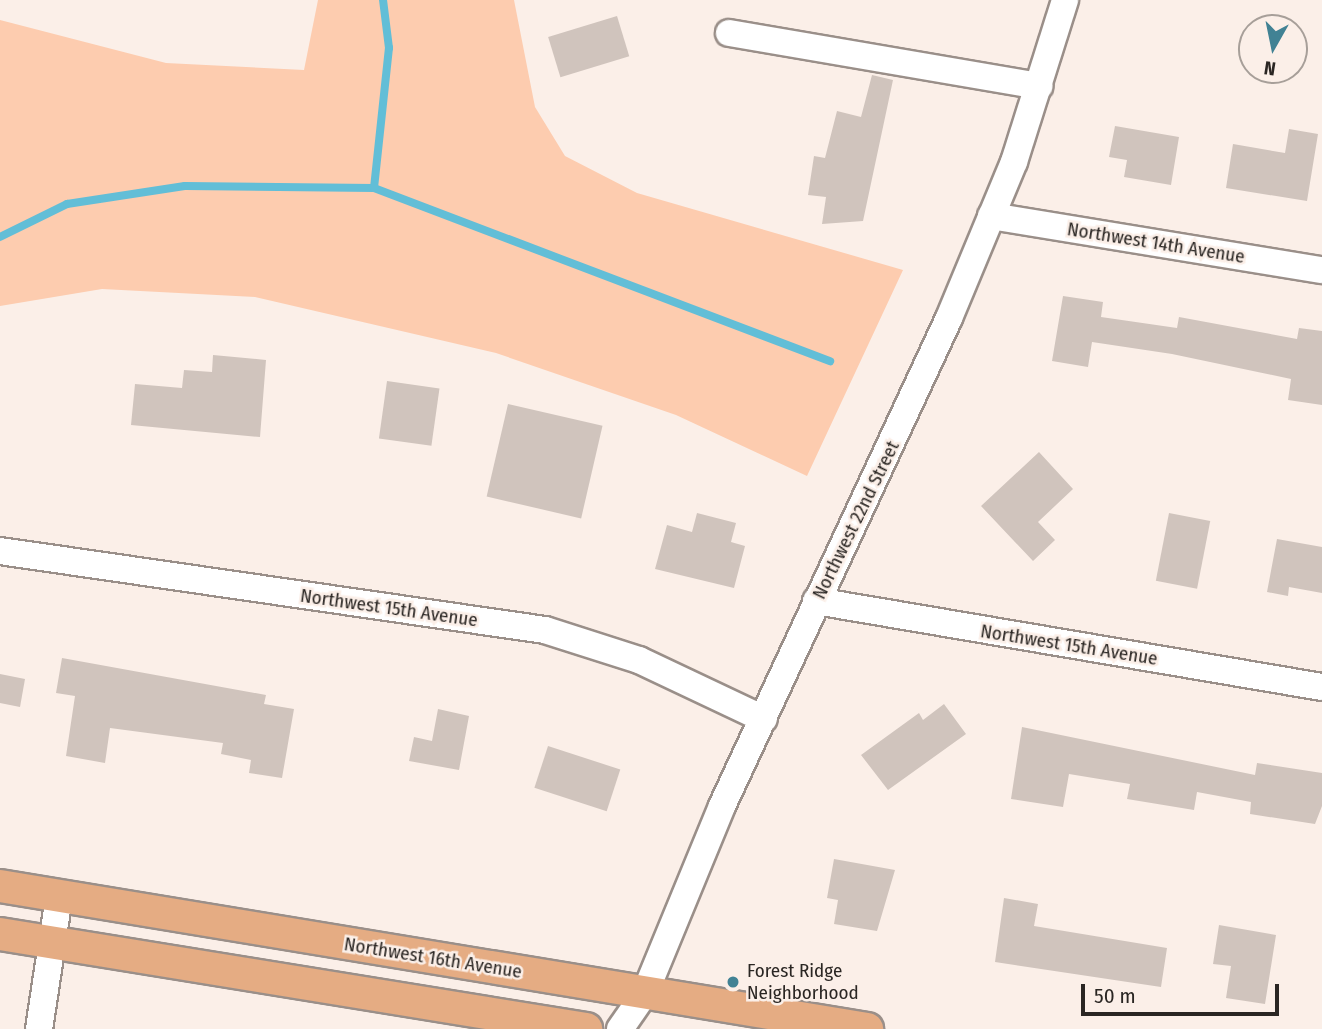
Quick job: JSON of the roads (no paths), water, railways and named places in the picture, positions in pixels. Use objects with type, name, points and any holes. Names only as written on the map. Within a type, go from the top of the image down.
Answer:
[{"type":"main road","name":"Northwest 16th Avenue","points":[[0,886],[867,1029]]},
{"type":"main road","points":[[0,934],[586,1029]]},
{"type":"street","name":"Northwest 22nd Street","points":[[620,1029],[645,993],[816,601],[877,480],[991,216],[1040,86],[1065,0]]},
{"type":"street","points":[[729,33],[1040,86]]},
{"type":"street","name":"Northwest 14th Avenue","points":[[991,216],[1322,270]]},
{"type":"street","name":"Northwest 15th Avenue","points":[[0,551],[545,630],[639,660],[764,719]]},
{"type":"street","name":"Northwest 15th Avenue","points":[[816,601],[1322,687]]},
{"type":"street","points":[[39,1029],[59,896]]},
{"type":"waterway","points":[[0,237],[67,204],[185,186],[374,188],[389,48],[383,0]]},
{"type":"waterway","points":[[374,188],[830,361]]},
{"type":"place","name":"Forest Ridge Neighborhood","points":[[733,982]]}]
